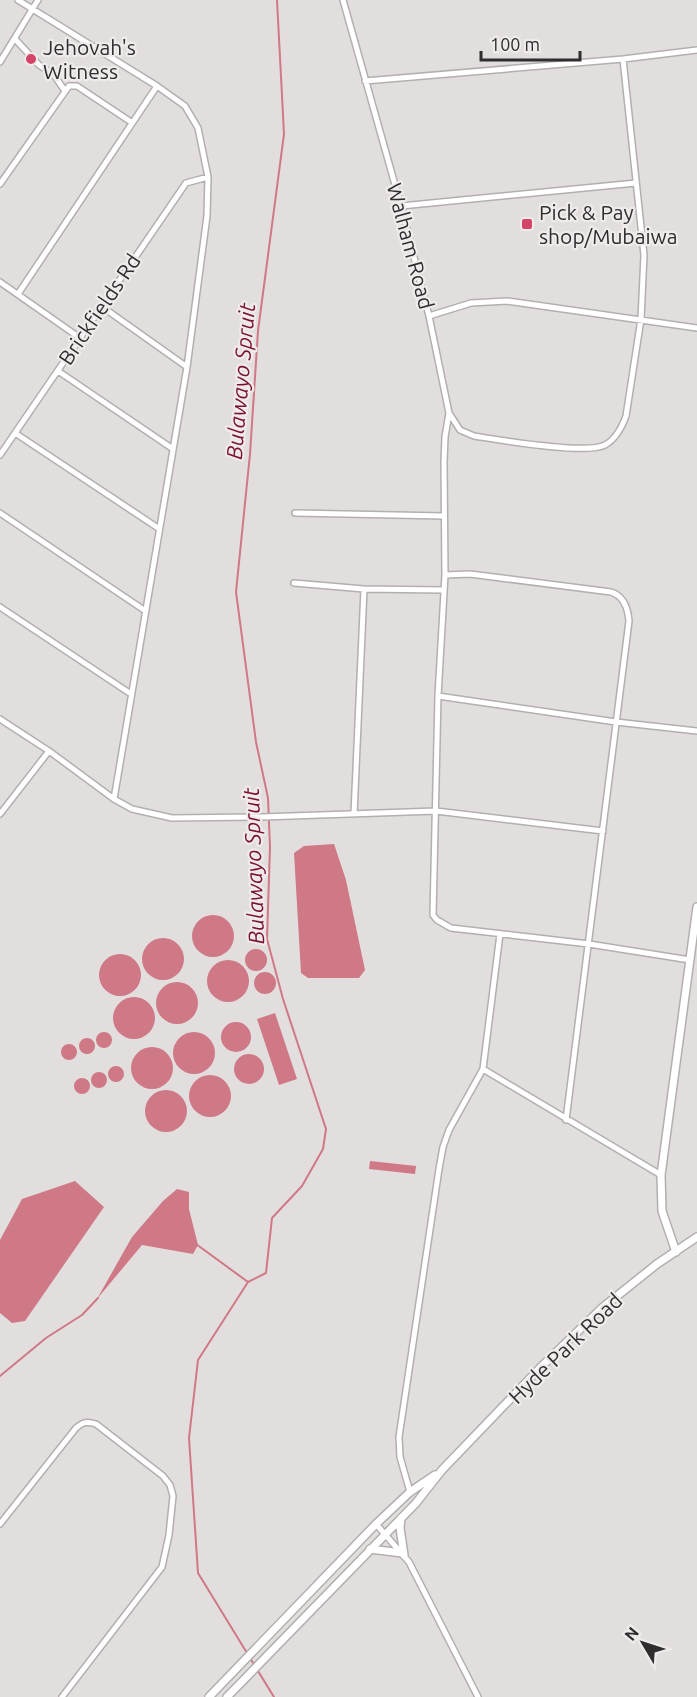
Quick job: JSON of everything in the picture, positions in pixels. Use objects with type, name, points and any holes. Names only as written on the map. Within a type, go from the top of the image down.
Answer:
[{"type":"street","points":[[18,0],[157,86],[185,106],[193,116],[198,128],[208,177],[207,216],[187,367],[144,610],[114,799]]},
{"type":"street","points":[[0,62],[38,0]]},
{"type":"street","name":"Walham Road","points":[[343,0],[401,206],[429,316],[449,413]]},
{"type":"street","points":[[15,39],[39,65],[54,75],[64,91]]},
{"type":"street","points":[[365,81],[623,59],[697,50]]},
{"type":"street","points":[[449,413],[460,430],[474,436],[584,450],[605,445],[622,427],[626,416],[641,319],[644,255],[623,59]]},
{"type":"street","points":[[0,184],[69,86],[77,86],[131,122]]},
{"type":"street","points":[[18,294],[157,86]]},
{"type":"street","name":"Brickfields Rd","points":[[0,455],[186,183],[208,177]]},
{"type":"street","points":[[401,206],[636,183]]},
{"type":"street","points":[[0,282],[80,338]]},
{"type":"street","points":[[429,316],[471,303],[498,301],[697,328]]},
{"type":"street","points":[[101,306],[187,367]]},
{"type":"street","points":[[58,371],[173,449]]},
{"type":"street","points":[[449,413],[445,436],[445,575],[438,696],[433,915],[451,928],[589,944],[690,960]]},
{"type":"street","points":[[15,433],[158,528]]},
{"type":"street","points":[[0,513],[144,610]]},
{"type":"street","points":[[295,513],[444,516]]},
{"type":"street","points":[[445,575],[470,574],[611,592],[620,597],[627,609],[629,621],[566,1120]]},
{"type":"street","points":[[294,583],[364,589],[443,590]]},
{"type":"street","points":[[354,814],[364,589]]},
{"type":"street","points":[[0,607],[131,694]]},
{"type":"street","points":[[438,696],[616,722],[697,731]]},
{"type":"street","points":[[0,719],[49,751],[114,799],[132,809],[172,818],[436,811],[603,831]]},
{"type":"street","points":[[0,813],[49,751]]},
{"type":"street","points":[[676,1252],[662,1211],[661,1175],[697,907]]},
{"type":"street","points":[[410,1492],[400,1457],[399,1437],[439,1169],[449,1130],[483,1069],[501,934]]},
{"type":"street","points":[[483,1069],[661,1175]]},
{"type":"street","name":"Hyde Park Road","points":[[227,1697],[416,1503],[442,1470],[542,1366],[602,1308],[657,1264],[697,1237]]},
{"type":"street","points":[[0,1524],[76,1428],[89,1421],[168,1480],[173,1490],[169,1535],[162,1568],[62,1697]]},
{"type":"street","name":"Hyde Park Road","points":[[209,1697],[376,1524],[410,1492],[442,1470]]},
{"type":"street","points":[[401,1518],[403,1554]]},
{"type":"street","points":[[376,1524],[403,1554],[478,1697]]},
{"type":"street","points":[[370,1549],[403,1554]]},
{"type":"street","points":[[338,1563],[348,1572]]},
{"type":"shaded area","points":[[334,844],[346,880],[365,970],[359,978],[308,978],[301,973],[294,853],[304,846]]},
{"type":"shaded area","points":[[213,915],[221,916],[228,921],[233,928],[233,944],[228,951],[221,956],[213,957],[205,956],[198,951],[193,944],[192,936],[193,928],[198,921],[205,916]]},
{"type":"shaded area","points":[[163,938],[171,939],[178,944],[183,951],[183,967],[178,974],[171,979],[163,980],[155,979],[148,974],[143,967],[142,959],[143,951],[148,944],[155,939]]},
{"type":"shaded area","points":[[256,949],[266,956],[267,960],[260,970],[256,971],[246,964],[245,960],[252,950]]},
{"type":"shaded area","points":[[120,954],[128,955],[135,960],[140,967],[140,983],[135,990],[128,995],[120,996],[112,995],[105,990],[100,983],[99,975],[100,967],[105,960],[112,955]]},
{"type":"shaded area","points":[[228,960],[236,961],[243,966],[248,973],[248,989],[243,996],[236,1001],[228,1002],[220,1001],[213,996],[208,989],[207,981],[208,973],[213,966],[220,961]]},
{"type":"shaded area","points":[[265,972],[275,979],[276,983],[269,993],[265,994],[255,987],[254,983],[261,973]]},
{"type":"shaded area","points":[[177,982],[185,983],[192,988],[197,995],[197,1011],[192,1018],[185,1023],[177,1024],[169,1023],[162,1018],[157,1011],[156,1003],[157,995],[162,988],[169,983]]},
{"type":"shaded area","points":[[134,997],[142,998],[149,1003],[154,1010],[154,1026],[149,1033],[142,1038],[134,1039],[126,1038],[119,1033],[114,1026],[113,1018],[114,1010],[119,1003],[126,998]]},
{"type":"shaded area","points":[[275,1013],[297,1079],[279,1085],[257,1019]]},
{"type":"shaded area","points":[[236,1022],[247,1026],[251,1037],[247,1048],[236,1052],[225,1048],[221,1037],[225,1026]]},
{"type":"shaded area","points":[[104,1032],[112,1040],[104,1048],[96,1040]]},
{"type":"shaded area","points":[[194,1032],[202,1033],[209,1038],[214,1045],[214,1061],[209,1068],[202,1073],[194,1074],[186,1073],[179,1068],[174,1061],[173,1053],[174,1045],[179,1038],[186,1033]]},
{"type":"shaded area","points":[[87,1038],[95,1046],[87,1054],[79,1046]]},
{"type":"shaded area","points":[[69,1044],[77,1052],[69,1060],[61,1052]]},
{"type":"shaded area","points":[[152,1047],[160,1048],[167,1053],[172,1060],[172,1076],[167,1083],[160,1088],[152,1089],[144,1088],[137,1083],[132,1076],[131,1068],[132,1060],[137,1053],[144,1048]]},
{"type":"shaded area","points":[[249,1054],[260,1058],[264,1069],[260,1080],[249,1084],[238,1080],[234,1069],[238,1058]]},
{"type":"shaded area","points":[[116,1066],[124,1074],[116,1082],[108,1074]]},
{"type":"shaded area","points":[[99,1072],[107,1080],[99,1088],[91,1080]]},
{"type":"shaded area","points":[[210,1075],[218,1076],[225,1081],[230,1088],[230,1104],[225,1111],[218,1116],[210,1117],[202,1116],[195,1111],[190,1104],[189,1096],[190,1088],[195,1081],[202,1076]]},
{"type":"shaded area","points":[[82,1078],[90,1086],[82,1094],[74,1086]]},
{"type":"shaded area","points":[[166,1090],[174,1091],[181,1096],[186,1103],[186,1119],[181,1126],[174,1131],[166,1132],[158,1131],[151,1126],[146,1119],[145,1111],[146,1103],[151,1096],[158,1091]]},
{"type":"shaded area","points":[[370,1161],[416,1166],[415,1174],[369,1169]]},
{"type":"shaded area","points":[[75,1181],[104,1207],[25,1321],[12,1323],[0,1313],[0,1240],[22,1199]]},
{"type":"shaded area","points":[[177,1189],[189,1192],[189,1209],[198,1245],[193,1254],[142,1245],[97,1299],[132,1237],[163,1201]]},
{"type":"waterway","name":"Bulawayo Spruit","points":[[247,1653],[198,1573],[189,1438],[198,1360],[248,1282],[266,1273],[272,1218],[302,1186],[323,1149],[326,1129],[283,999],[267,939],[270,847],[268,798],[256,742],[236,592],[250,454],[258,331],[284,134],[277,0]]},
{"type":"waterway","points":[[196,1244],[248,1282]]},
{"type":"waterway","points":[[0,1376],[46,1338],[82,1315],[98,1298]]},
{"type":"waterway","name":"Bulawayo Spruit","points":[[250,1658],[274,1697]]},
{"type":"place","name":"Jehovah's Witness","points":[[31,59]]},
{"type":"place","name":"Pick & Pay shop/Mubaiwa","points":[[527,224]]}]
